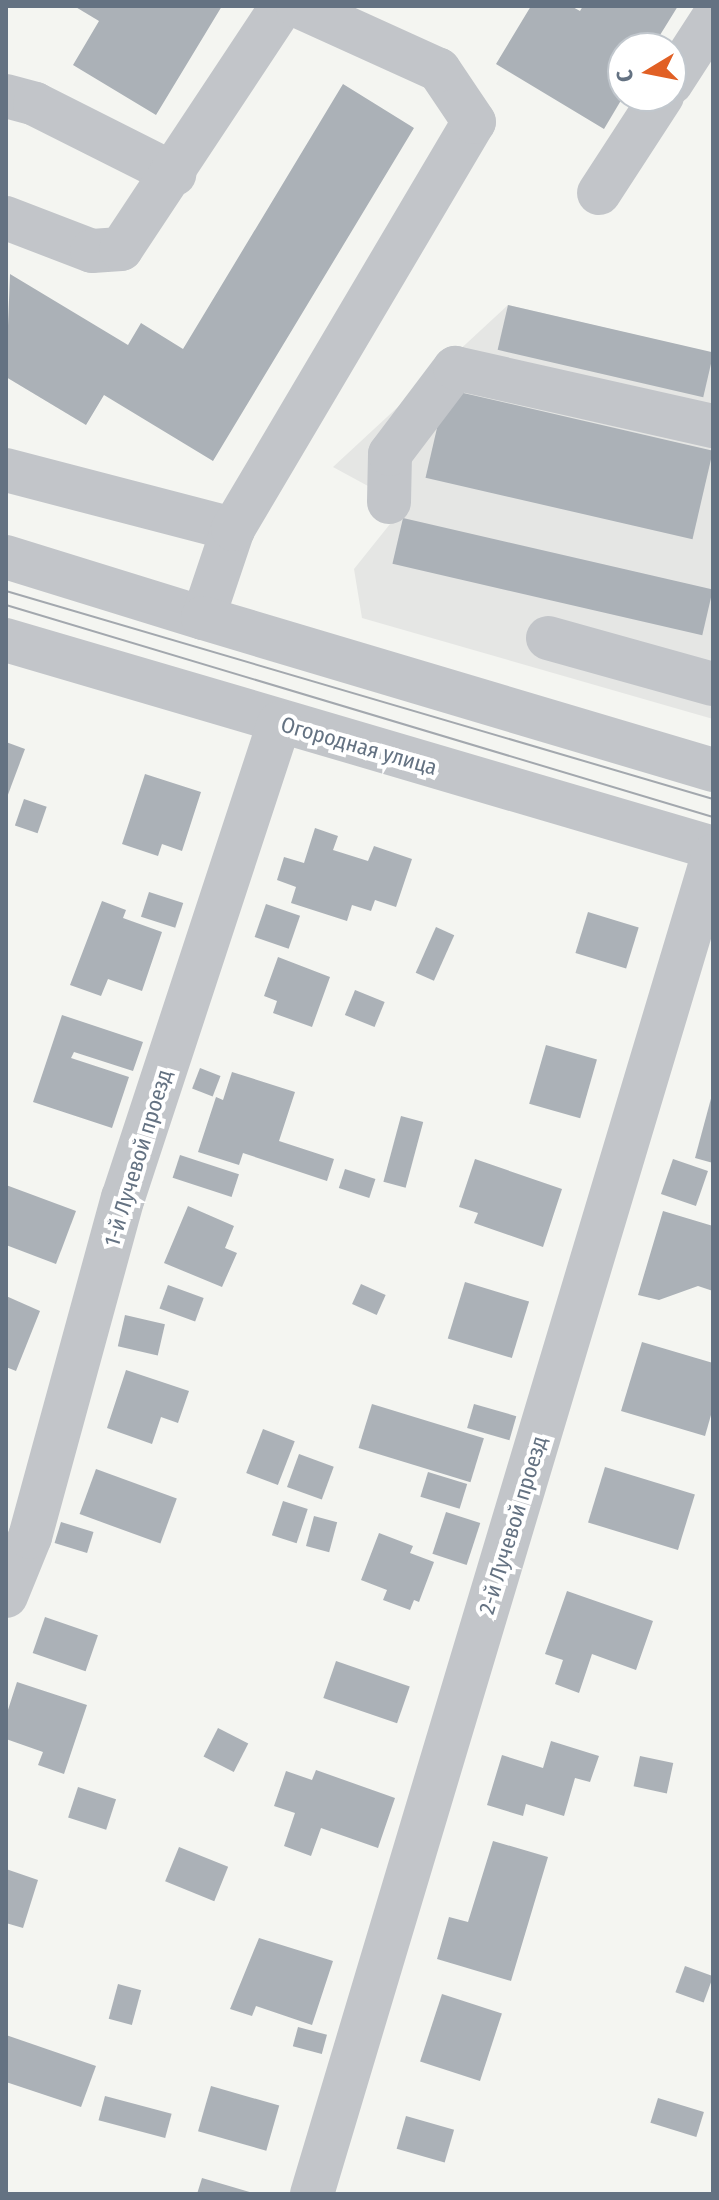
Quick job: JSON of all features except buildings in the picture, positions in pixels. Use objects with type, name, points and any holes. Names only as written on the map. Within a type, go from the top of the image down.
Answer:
[{"type":"street","points":[[6,218],[92,251],[113,251],[132,237],[282,6]]},
{"type":"street","points":[[203,618],[233,529],[474,122],[439,70],[298,6]]},
{"type":"street","points":[[687,58],[713,18]]},
{"type":"street","points":[[6,96],[35,104],[174,174]]},
{"type":"street","points":[[599,193],[652,112]]},
{"type":"street","points":[[389,502],[390,454],[455,368],[713,426]]},
{"type":"street","points":[[6,470],[233,529]]},
{"type":"street","points":[[6,557],[713,770]]},
{"type":"street","points":[[548,638],[713,684]]},
{"type":"street","name":"Огородная улица","points":[[6,640],[279,723],[713,848]]},
{"type":"street","name":"1-й Лучевой проезд","points":[[6,1596],[30,1537],[123,1198],[279,723]]},
{"type":"street","name":"2-й Лучевой проезд","points":[[312,2194],[713,856]]},
{"type":"shaded area","points":[[508,305],[713,353],[713,719],[362,618],[354,569],[398,514],[379,492],[333,467]]},
{"type":"tram line","points":[[6,591],[713,799]]},
{"type":"tram line","points":[[6,605],[713,817]]}]
